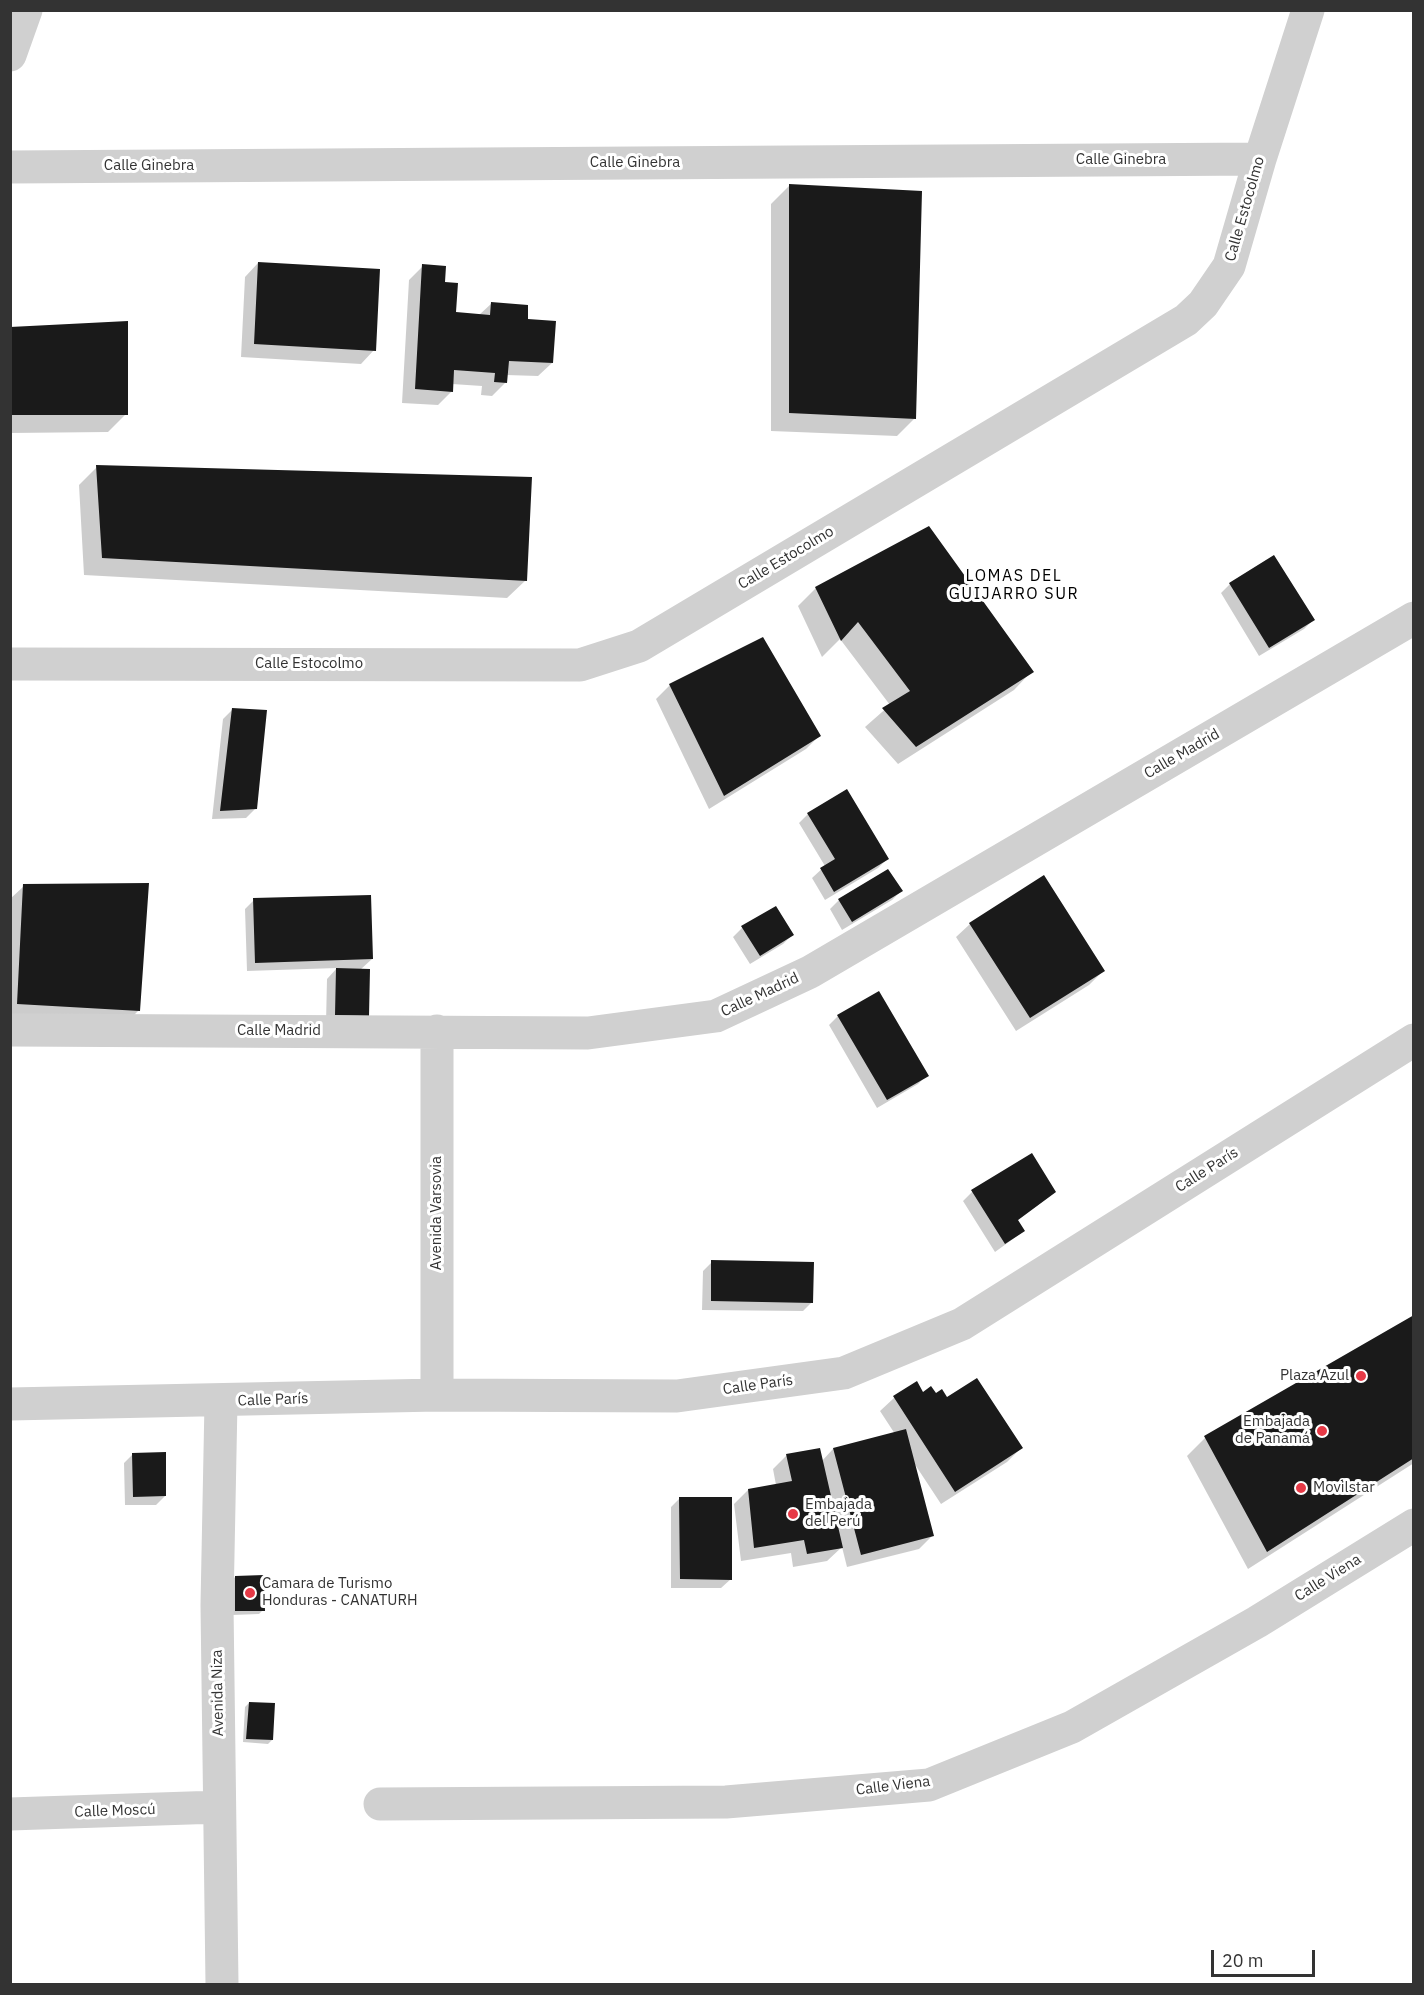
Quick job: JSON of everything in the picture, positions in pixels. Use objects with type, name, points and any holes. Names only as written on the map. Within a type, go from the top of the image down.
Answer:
[{"type":"street","points":[[10,55],[26,10]]},
{"type":"street","name":"Calle Estocolmo","points":[[10,664],[580,665],[639,646],[1186,320],[1203,304],[1229,267],[1260,159],[1308,10]]},
{"type":"street","name":"Calle Ginebra","points":[[10,167],[1260,159]]},
{"type":"street","name":"Calle Madrid","points":[[10,1030],[588,1033],[716,1016],[810,972],[1413,618]]},
{"type":"street","name":"Avenida Varsovia","points":[[437,1031],[437,1395]]},
{"type":"street","name":"Calle París","points":[[10,1404],[221,1402],[437,1395],[677,1396],[844,1373],[962,1324],[1413,1040]]},
{"type":"street","name":"Avenida Niza","points":[[221,1402],[217,1593],[222,1984]]},
{"type":"street","name":"Calle Viena","points":[[380,1804],[726,1802],[929,1785],[1072,1727],[1257,1622],[1413,1525]]},
{"type":"street","name":"Calle Moscú","points":[[10,1814],[219,1807]]},
{"type":"building","points":[[789,184],[922,191],[916,419],[789,413]]},
{"type":"building","points":[[258,262],[380,269],[376,351],[254,344]]},
{"type":"building","points":[[422,264],[446,266],[445,282],[458,283],[456,312],[490,315],[491,302],[528,305],[528,319],[556,321],[553,363],[509,361],[507,383],[494,382],[495,373],[454,370],[453,392],[415,389]]},
{"type":"building","points":[[128,321],[128,415],[10,415],[10,327]]},
{"type":"building","points":[[96,465],[532,477],[527,581],[102,558]]},
{"type":"building","points":[[929,526],[1034,672],[916,747],[882,708],[910,691],[858,622],[841,641],[815,587]]},
{"type":"building","points":[[1274,555],[1315,620],[1269,648],[1229,583]]},
{"type":"building","points":[[763,637],[821,736],[724,796],[669,684]]},
{"type":"building","points":[[232,708],[267,710],[257,809],[220,811]]},
{"type":"building","points":[[847,789],[889,859],[834,892],[820,868],[835,859],[807,813]]},
{"type":"building","points":[[888,869],[903,891],[852,922],[838,899]]},
{"type":"building","points":[[1044,875],[1105,971],[1030,1018],[969,923]]},
{"type":"building","points":[[149,883],[140,1011],[17,1004],[23,884]]},
{"type":"building","points":[[371,895],[373,959],[255,963],[253,898]]},
{"type":"building","points":[[776,906],[794,935],[760,956],[741,926]]},
{"type":"building","points":[[336,968],[370,969],[369,1016],[335,1015]]},
{"type":"building","points":[[879,991],[929,1076],[887,1100],[837,1015]]},
{"type":"building","points":[[1032,1153],[1056,1192],[1018,1220],[1025,1231],[1005,1244],[971,1190]]},
{"type":"building","points":[[711,1260],[814,1262],[813,1303],[711,1301]]},
{"type":"building","name":"Plaza Azul","points":[[1414,1315],[1414,1458],[1267,1552],[1204,1436]]},
{"type":"building","points":[[977,1378],[1023,1448],[955,1492],[893,1396],[917,1381],[923,1392],[931,1386],[936,1393],[942,1389],[947,1397]]},
{"type":"building","points":[[906,1429],[934,1536],[861,1555],[833,1448]]},
{"type":"building","name":"Embajada del Perú","points":[[820,1448],[843,1548],[807,1554],[804,1540],[754,1548],[748,1489],[792,1481],[786,1454]]},
{"type":"building","points":[[166,1452],[166,1496],[133,1497],[132,1453]]},
{"type":"building","points":[[679,1497],[732,1497],[732,1580],[680,1579]]},
{"type":"building","name":"Camara de Turismo Honduras - CANATURH","points":[[264,1575],[265,1611],[235,1611],[235,1576]]},
{"type":"building","points":[[249,1702],[275,1703],[273,1740],[246,1739]]},
{"type":"place","name":"Plaza Azul","points":[[1361,1376]]},
{"type":"place","name":"Embajada de Panamá","points":[[1322,1431]]},
{"type":"place","name":"Movilstar","points":[[1301,1488]]},
{"type":"place","name":"Embajada del Perú","points":[[793,1514]]},
{"type":"place","name":"Camara de Turismo Honduras - CANATURH","points":[[250,1593]]},
{"type":"district","name":"LOMAS DEL GUIJARRO SUR","points":[[1014,585]]}]
